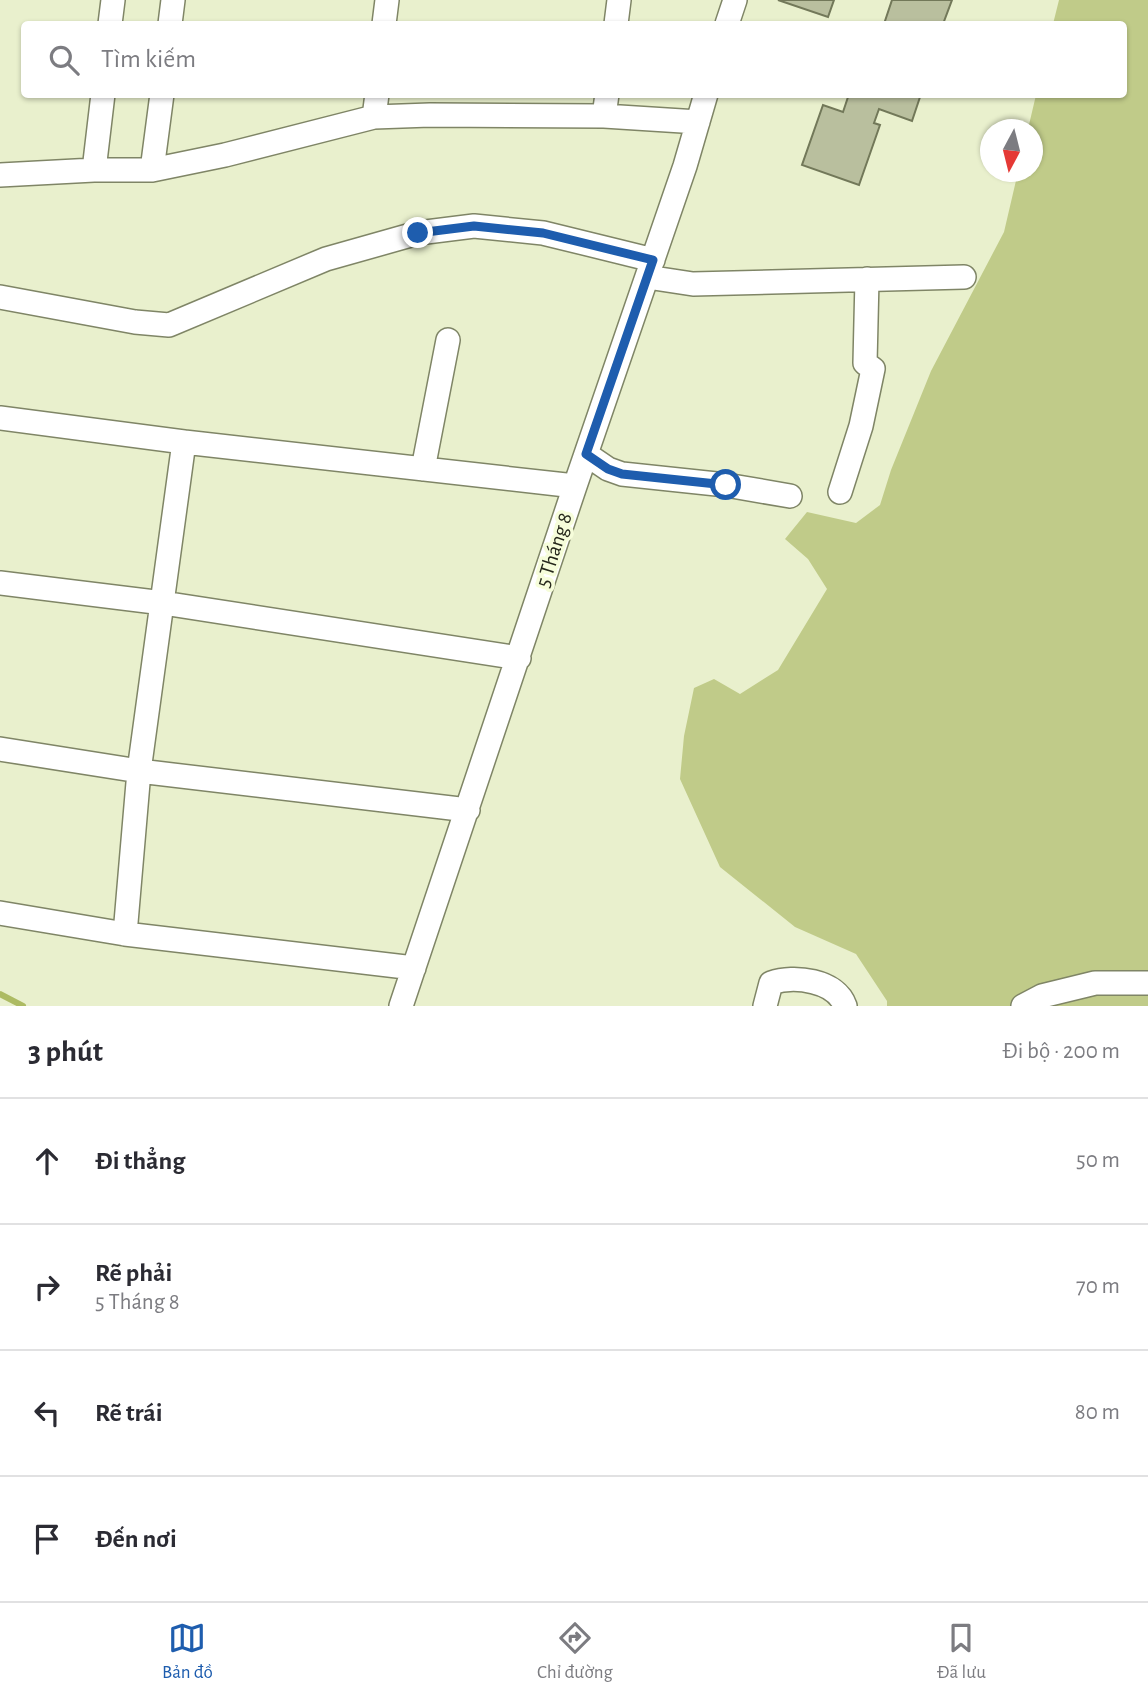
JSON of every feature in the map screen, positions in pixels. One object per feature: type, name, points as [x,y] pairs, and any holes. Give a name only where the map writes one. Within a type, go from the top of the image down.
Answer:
[{"type":"street","points":[[110,21],[113,0]]},
{"type":"street","points":[[170,21],[173,0]]},
{"type":"street","points":[[384,21],[387,0]]},
{"type":"street","points":[[616,21],[619,0]]},
{"type":"street","points":[[728,21],[735,0]]},
{"type":"street","points":[[94,170],[103,98]]},
{"type":"street","points":[[152,170],[161,98]]},
{"type":"street","name":"5 Tháng 8","points":[[401,1006],[650,269],[705,98]]},
{"type":"street","points":[[0,175],[152,170],[225,155],[376,106],[430,115],[605,105],[698,122]]},
{"type":"street","points":[[0,297],[169,325],[326,259],[418,233],[474,226],[543,233],[693,284],[964,277]]},
{"type":"street","points":[[840,492],[861,426],[873,369],[865,363],[867,279]]},
{"type":"street","points":[[423,470],[448,340]]},
{"type":"street","points":[[0,418],[184,442],[575,486]]},
{"type":"street","points":[[125,934],[139,771],[184,442]]},
{"type":"street","points":[[586,454],[608,469],[622,474],[726,485],[790,496]]},
{"type":"street","points":[[0,583],[163,603],[519,658]]},
{"type":"street","points":[[0,749],[139,771],[468,810]]},
{"type":"street","points":[[0,913],[125,934],[414,968]]},
{"type":"street","points":[[765,1006],[771,983],[801,979],[828,987],[843,1000],[845,1006]]},
{"type":"street","points":[[1023,1006],[1042,996],[1095,983],[1148,983]]},
{"type":"green space","points":[[1059,0],[1148,0],[1148,1006],[887,1006],[887,1001],[856,954],[795,927],[720,867],[680,779],[684,736],[694,688],[714,679],[740,694],[778,670],[827,589],[808,559],[785,539],[807,512],[856,523],[880,505],[891,470],[931,371],[1004,232],[1016,182],[1043,182],[1043,119],[1030,119],[1035,98],[1127,98],[1127,21],[1054,21]]},
{"type":"building","points":[[778,0],[834,0],[828,17]]},
{"type":"building","points":[[892,0],[952,0],[944,21],[885,21]]},
{"type":"building","points":[[848,98],[920,98],[912,121],[879,109],[874,123],[880,125],[859,185],[802,165],[823,105],[843,112]]},
{"type":"waterway","points":[[0,994],[23,1006]]},
{"type":"route","points":[[418,233],[474,226],[543,233],[653,260],[586,454],[608,469],[635,477],[726,485]]}]
